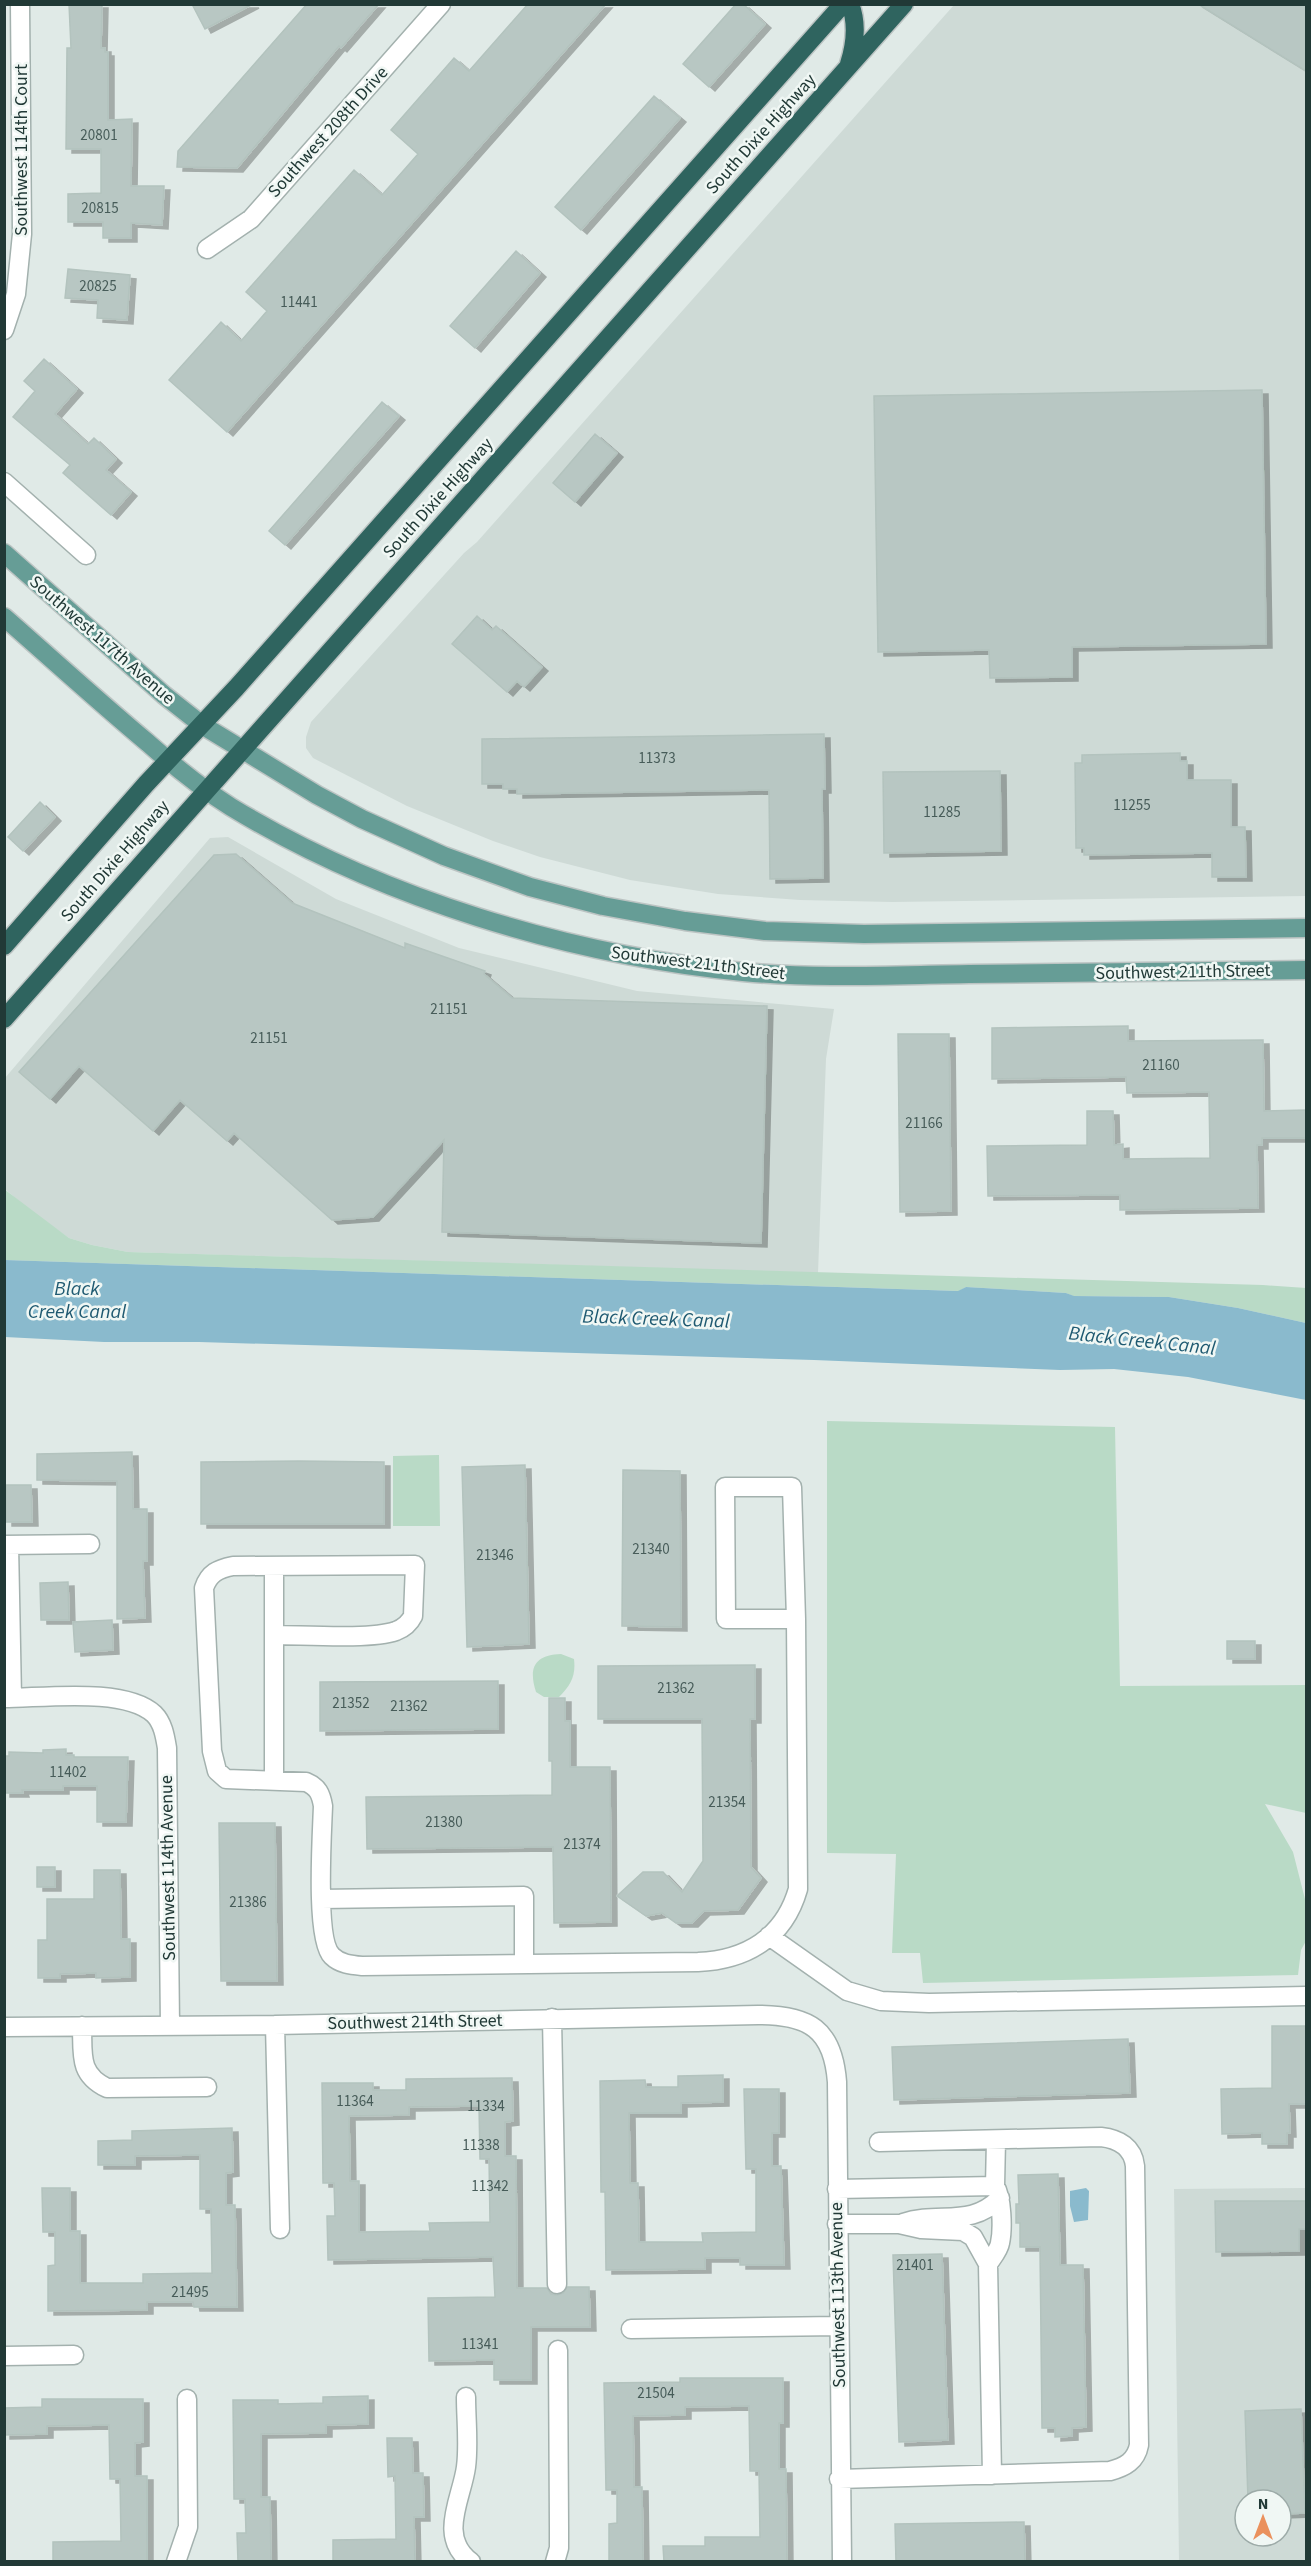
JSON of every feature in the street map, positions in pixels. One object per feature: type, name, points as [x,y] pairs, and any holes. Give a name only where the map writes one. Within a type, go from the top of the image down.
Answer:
[{"type":"highway","name":"South Dixie Highway","points":[[4,946],[843,4]]},
{"type":"highway","points":[[847,69],[855,45],[855,25],[850,4]]},
{"type":"highway","name":"South Dixie Highway","points":[[4,1019],[847,69],[888,12],[904,4]]},
{"type":"main road","name":"Southwest 117th Avenue","points":[[4,553],[164,695],[202,725]]},
{"type":"main road","points":[[4,617],[168,761]]},
{"type":"main road","points":[[202,725],[317,795],[362,819],[473,868],[574,899],[685,921],[765,931],[834,933],[1306,928]]},
{"type":"main road","name":"Southwest 211th Street","points":[[168,761],[206,790],[271,830],[351,869],[428,898],[542,936],[649,959],[740,972],[800,975],[1306,970]]},
{"type":"street","name":"Southwest 114th Court","points":[[4,330],[16,294],[22,234],[20,4]]},
{"type":"street","name":"Southwest 208th Drive","points":[[207,249],[251,219],[441,4]]},
{"type":"street","points":[[4,482],[86,555]]},
{"type":"street","points":[[274,1635],[373,1635],[399,1630],[410,1623],[413,1616],[415,1565],[233,1566],[221,1568],[207,1579],[204,1596],[208,1631],[214,1765],[226,1779],[306,1782],[320,1792],[322,1929],[330,1955],[342,1963],[362,1966],[726,1960],[751,1949],[769,1936],[787,1918],[798,1889],[796,1619],[792,1487],[725,1487],[726,1619],[796,1619]]},
{"type":"street","points":[[8,1698],[7,1545],[90,1544]]},
{"type":"street","points":[[274,1566],[274,1780]]},
{"type":"street","name":"Southwest 114th Avenue","points":[[8,1698],[108,1697],[133,1702],[153,1713],[163,1730],[167,1748],[170,2026]]},
{"type":"street","points":[[321,1899],[524,1896],[524,1964]]},
{"type":"street","points":[[769,1936],[847,1991],[881,2001],[986,2002],[1306,1996]]},
{"type":"street","name":"Southwest 214th Street","points":[[4,2027],[275,2025],[778,2015],[803,2021],[820,2033]]},
{"type":"street","points":[[552,2018],[557,2284]]},
{"type":"street","points":[[275,2025],[280,2229]]},
{"type":"street","points":[[82,2026],[84,2065],[91,2079],[98,2084],[107,2088],[207,2086]]},
{"type":"street","name":"Southwest 113th Avenue","points":[[820,2033],[831,2049],[836,2067],[839,2479],[842,2562]]},
{"type":"street","points":[[839,2479],[1110,2471],[1132,2461],[1139,2445],[1135,2166],[1125,2146],[1108,2138],[879,2142]]},
{"type":"street","points":[[988,2264],[1000,2244],[996,2140]]},
{"type":"street","points":[[837,2189],[997,2192]]},
{"type":"street","points":[[899,2224],[921,2217],[964,2217],[980,2213],[991,2207],[997,2192]]},
{"type":"street","points":[[837,2224],[899,2224],[921,2229],[969,2233],[988,2264],[992,2475]]},
{"type":"street","points":[[631,2329],[839,2326]]},
{"type":"street","points":[[555,2562],[559,2548],[560,2528],[558,2350]]},
{"type":"street","points":[[4,2356],[74,2355]]},
{"type":"street","points":[[466,2397],[466,2467],[453,2516],[453,2528],[461,2551],[471,2562]]},
{"type":"street","points":[[176,2562],[188,2527],[187,2399]]},
{"type":"shaded area","points":[[954,5],[1306,5],[1306,896],[892,902],[800,900],[718,894],[630,880],[540,857],[493,841],[407,806],[313,758],[306,748],[306,737],[311,722],[464,553],[477,542]]},
{"type":"shaded area","points":[[228,837],[336,899],[459,948],[637,991],[834,1009],[826,1059],[818,1273],[128,1252],[69,1238],[28,1209],[5,1189],[5,1078],[210,838]]},
{"type":"shaded area","points":[[1306,2188],[1306,2561],[1179,2561],[1174,2189]]},
{"type":"green space","points":[[4,1189],[69,1238],[128,1252],[1263,1285],[1306,1288],[1306,1323],[1238,1308],[1169,1297],[1073,1296],[1066,1293],[966,1287],[959,1291],[5,1260]]},
{"type":"green space","points":[[827,1421],[1115,1427],[1120,1686],[1306,1685],[1306,1813],[1265,1804],[1293,1852],[1306,1903],[1306,1941],[1301,1950],[1298,1975],[923,1983],[920,1953],[892,1953],[896,1854],[827,1853]]},
{"type":"green space","points":[[439,1455],[440,1526],[393,1526],[393,1456]]},
{"type":"green space","points":[[561,1654],[574,1659],[572,1680],[559,1697],[544,1697],[536,1692],[534,1669],[536,1664],[545,1657]]},
{"type":"water","name":"Black Creek Canal","points":[[5,1260],[958,1291],[966,1287],[1066,1293],[1074,1296],[1169,1297],[1238,1308],[1306,1323],[1306,1400],[1188,1377],[1114,1369],[1060,1370],[814,1360],[199,1342],[104,1342],[5,1337]]},
{"type":"water","points":[[1086,2188],[1089,2191],[1088,2220],[1074,2222],[1070,2206],[1070,2191]]},
{"type":"building","points":[[69,4],[102,4],[101,48],[105,48],[105,52],[108,52],[108,120],[132,119],[131,186],[164,186],[162,225],[131,223],[131,238],[103,238],[103,222],[68,222],[68,194],[101,193],[101,149],[66,149],[67,48],[71,48]]},
{"type":"building","points":[[192,4],[253,4],[205,29]]},
{"type":"building","points":[[307,4],[379,4],[341,48],[339,46],[237,168],[177,167],[178,151]]},
{"type":"building","points":[[528,4],[606,4],[227,432],[169,380],[221,322],[241,341],[267,311],[246,292],[354,170],[382,195],[418,154],[391,130],[454,58],[469,71]]},
{"type":"building","points":[[736,4],[743,4],[765,24],[709,87],[683,64]]},
{"type":"building","points":[[1198,4],[1306,4],[1306,71]]},
{"type":"building","points":[[654,96],[680,118],[581,230],[555,207]]},
{"type":"building","points":[[516,251],[540,273],[475,348],[450,326]]},
{"type":"building","points":[[68,269],[130,275],[127,320],[97,318],[98,300],[65,298]]},
{"type":"building","points":[[44,359],[77,389],[55,414],[88,444],[94,438],[116,459],[106,470],[131,492],[111,515],[63,473],[70,465],[13,417],[35,391],[24,381]]},
{"type":"building","points":[[1262,390],[1266,644],[1072,647],[1072,677],[990,678],[989,650],[878,652],[874,396]]},
{"type":"building","points":[[382,402],[399,416],[285,545],[269,531]]},
{"type":"building","points":[[595,434],[617,453],[575,502],[553,483]]},
{"type":"building","points":[[477,616],[492,630],[496,626],[542,667],[524,687],[517,681],[507,692],[452,644]]},
{"type":"building","points":[[824,734],[823,878],[770,879],[769,790],[517,794],[517,789],[503,789],[503,784],[482,784],[482,739]]},
{"type":"building","points":[[1180,753],[1180,761],[1187,761],[1187,780],[1231,780],[1231,827],[1245,827],[1246,877],[1212,877],[1212,853],[1084,855],[1084,848],[1076,848],[1075,763],[1082,763],[1082,755]]},
{"type":"building","points":[[1000,771],[1001,851],[884,853],[883,772]]},
{"type":"building","points":[[40,802],[55,817],[23,851],[8,837]]},
{"type":"building","points":[[236,854],[292,903],[405,948],[405,943],[485,971],[484,974],[512,998],[767,1006],[761,1243],[442,1232],[444,1140],[373,1217],[332,1220],[234,1133],[227,1141],[180,1100],[153,1131],[79,1066],[50,1099],[19,1072],[214,855]]},
{"type":"building","points":[[1128,1026],[1128,1041],[1263,1040],[1264,1111],[1306,1110],[1306,1138],[1262,1138],[1262,1145],[1257,1145],[1258,1208],[1120,1210],[1120,1195],[988,1196],[987,1146],[1087,1145],[1087,1111],[1113,1111],[1114,1145],[1123,1144],[1123,1159],[1210,1158],[1209,1092],[1127,1093],[1126,1077],[992,1079],[992,1028]]},
{"type":"building","points":[[898,1034],[949,1034],[951,1211],[900,1212]]},
{"type":"building","points":[[132,1452],[133,1509],[147,1509],[147,1561],[143,1561],[145,1618],[117,1619],[117,1481],[37,1480],[37,1454]]},
{"type":"building","points":[[201,1462],[384,1462],[384,1524],[201,1524]]},
{"type":"building","points":[[525,1465],[529,1644],[467,1647],[462,1467]]},
{"type":"building","points":[[623,1470],[680,1471],[681,1627],[622,1626]]},
{"type":"building","points":[[6,1485],[31,1485],[32,1522],[6,1522]]},
{"type":"building","points":[[68,1582],[69,1620],[41,1620],[40,1583]]},
{"type":"building","points":[[112,1620],[113,1650],[75,1652],[73,1622]]},
{"type":"building","points":[[1227,1641],[1255,1641],[1255,1659],[1227,1659]]},
{"type":"building","points":[[755,1665],[755,1719],[750,1719],[751,1867],[761,1878],[738,1910],[704,1911],[692,1923],[676,1923],[662,1913],[646,1916],[617,1896],[643,1872],[663,1872],[682,1892],[703,1861],[702,1719],[598,1719],[598,1666]]},
{"type":"building","points":[[498,1681],[498,1729],[320,1731],[320,1682]]},
{"type":"building","points":[[549,1698],[565,1698],[565,1721],[570,1721],[570,1767],[610,1767],[611,1922],[554,1923],[553,1847],[367,1849],[366,1797],[552,1795],[552,1761],[549,1761]]},
{"type":"building","points":[[66,1749],[66,1755],[74,1755],[74,1757],[128,1757],[126,1822],[97,1822],[97,1786],[63,1786],[63,1790],[22,1790],[23,1793],[4,1793],[4,1756],[9,1756],[9,1752],[43,1753],[43,1750]]},
{"type":"building","points":[[219,1823],[275,1823],[277,1981],[221,1981]]},
{"type":"building","points":[[37,1867],[55,1867],[55,1887],[37,1887]]},
{"type":"building","points":[[94,1870],[120,1870],[121,1939],[130,1939],[130,1977],[96,1978],[96,1973],[60,1974],[60,1978],[38,1978],[38,1940],[47,1940],[47,1899],[94,1899]]},
{"type":"building","points":[[1272,2026],[1306,2026],[1306,2104],[1289,2104],[1290,2133],[1287,2133],[1287,2144],[1262,2144],[1262,2133],[1222,2134],[1221,2089],[1272,2088]]},
{"type":"building","points":[[1128,2039],[1130,2093],[894,2100],[892,2047]]},
{"type":"building","points":[[723,2075],[723,2102],[681,2103],[681,2113],[629,2113],[630,2183],[638,2183],[639,2242],[703,2242],[702,2233],[756,2232],[756,2169],[746,2169],[744,2089],[779,2089],[779,2133],[772,2133],[772,2166],[781,2166],[784,2265],[740,2265],[740,2258],[705,2258],[705,2269],[606,2270],[605,2192],[601,2192],[600,2081],[645,2080],[646,2087],[678,2087],[678,2076]]},
{"type":"building","points":[[512,2078],[513,2121],[505,2122],[505,2156],[516,2156],[517,2288],[547,2288],[551,2294],[557,2295],[563,2293],[567,2287],[589,2287],[590,2327],[531,2327],[531,2380],[494,2380],[494,2360],[429,2361],[428,2298],[495,2297],[493,2257],[328,2260],[327,2216],[335,2216],[334,2183],[323,2183],[322,2083],[373,2083],[373,2090],[406,2090],[406,2079]],"holes":[[[479,2106],[480,2159],[489,2159],[490,2222],[429,2223],[430,2231],[359,2232],[359,2181],[350,2181],[349,2116],[409,2115],[409,2107]]]},
{"type":"building","points":[[232,2128],[233,2172],[226,2173],[226,2205],[235,2205],[237,2307],[194,2307],[193,2302],[147,2302],[147,2310],[48,2311],[48,2266],[55,2265],[55,2232],[43,2232],[42,2188],[70,2188],[70,2231],[80,2231],[80,2283],[143,2283],[143,2274],[212,2273],[211,2209],[200,2209],[200,2155],[135,2156],[135,2165],[98,2165],[98,2141],[132,2140],[132,2131]]},
{"type":"building","points":[[1058,2174],[1060,2265],[1083,2265],[1086,2427],[1072,2428],[1072,2436],[1055,2437],[1055,2428],[1042,2428],[1040,2247],[1020,2247],[1020,2223],[1016,2223],[1016,2204],[1019,2204],[1018,2175]]},
{"type":"building","points":[[1215,2201],[1306,2201],[1306,2229],[1299,2229],[1299,2251],[1216,2252]]},
{"type":"building","points":[[942,2254],[948,2440],[899,2442],[893,2255]]},
{"type":"building","points":[[680,2378],[783,2378],[783,2423],[779,2423],[779,2469],[786,2469],[787,2562],[664,2562],[663,2546],[705,2546],[705,2537],[760,2537],[759,2471],[750,2471],[749,2406],[685,2407],[685,2415],[633,2416],[634,2487],[642,2487],[643,2562],[609,2562],[609,2524],[617,2523],[617,2490],[606,2490],[604,2383],[680,2382]]},
{"type":"building","points":[[368,2396],[368,2424],[326,2425],[326,2433],[261,2434],[261,2497],[270,2497],[271,2562],[238,2562],[237,2533],[246,2533],[245,2499],[234,2499],[233,2400],[278,2400],[278,2404],[323,2403],[323,2397]]},
{"type":"building","points":[[42,2399],[143,2399],[143,2442],[135,2443],[135,2476],[147,2476],[147,2562],[53,2562],[53,2542],[121,2541],[120,2479],[110,2479],[109,2425],[47,2426],[47,2434],[4,2435],[4,2408],[42,2407]]},
{"type":"building","points":[[1301,2409],[1305,2513],[1293,2514],[1293,2488],[1248,2488],[1245,2411]]},
{"type":"building","points":[[387,2438],[412,2438],[413,2473],[423,2473],[424,2517],[414,2517],[415,2562],[333,2562],[333,2540],[396,2539],[395,2476],[388,2477]]},
{"type":"building","points":[[1024,2522],[1025,2562],[896,2562],[895,2524]]}]
